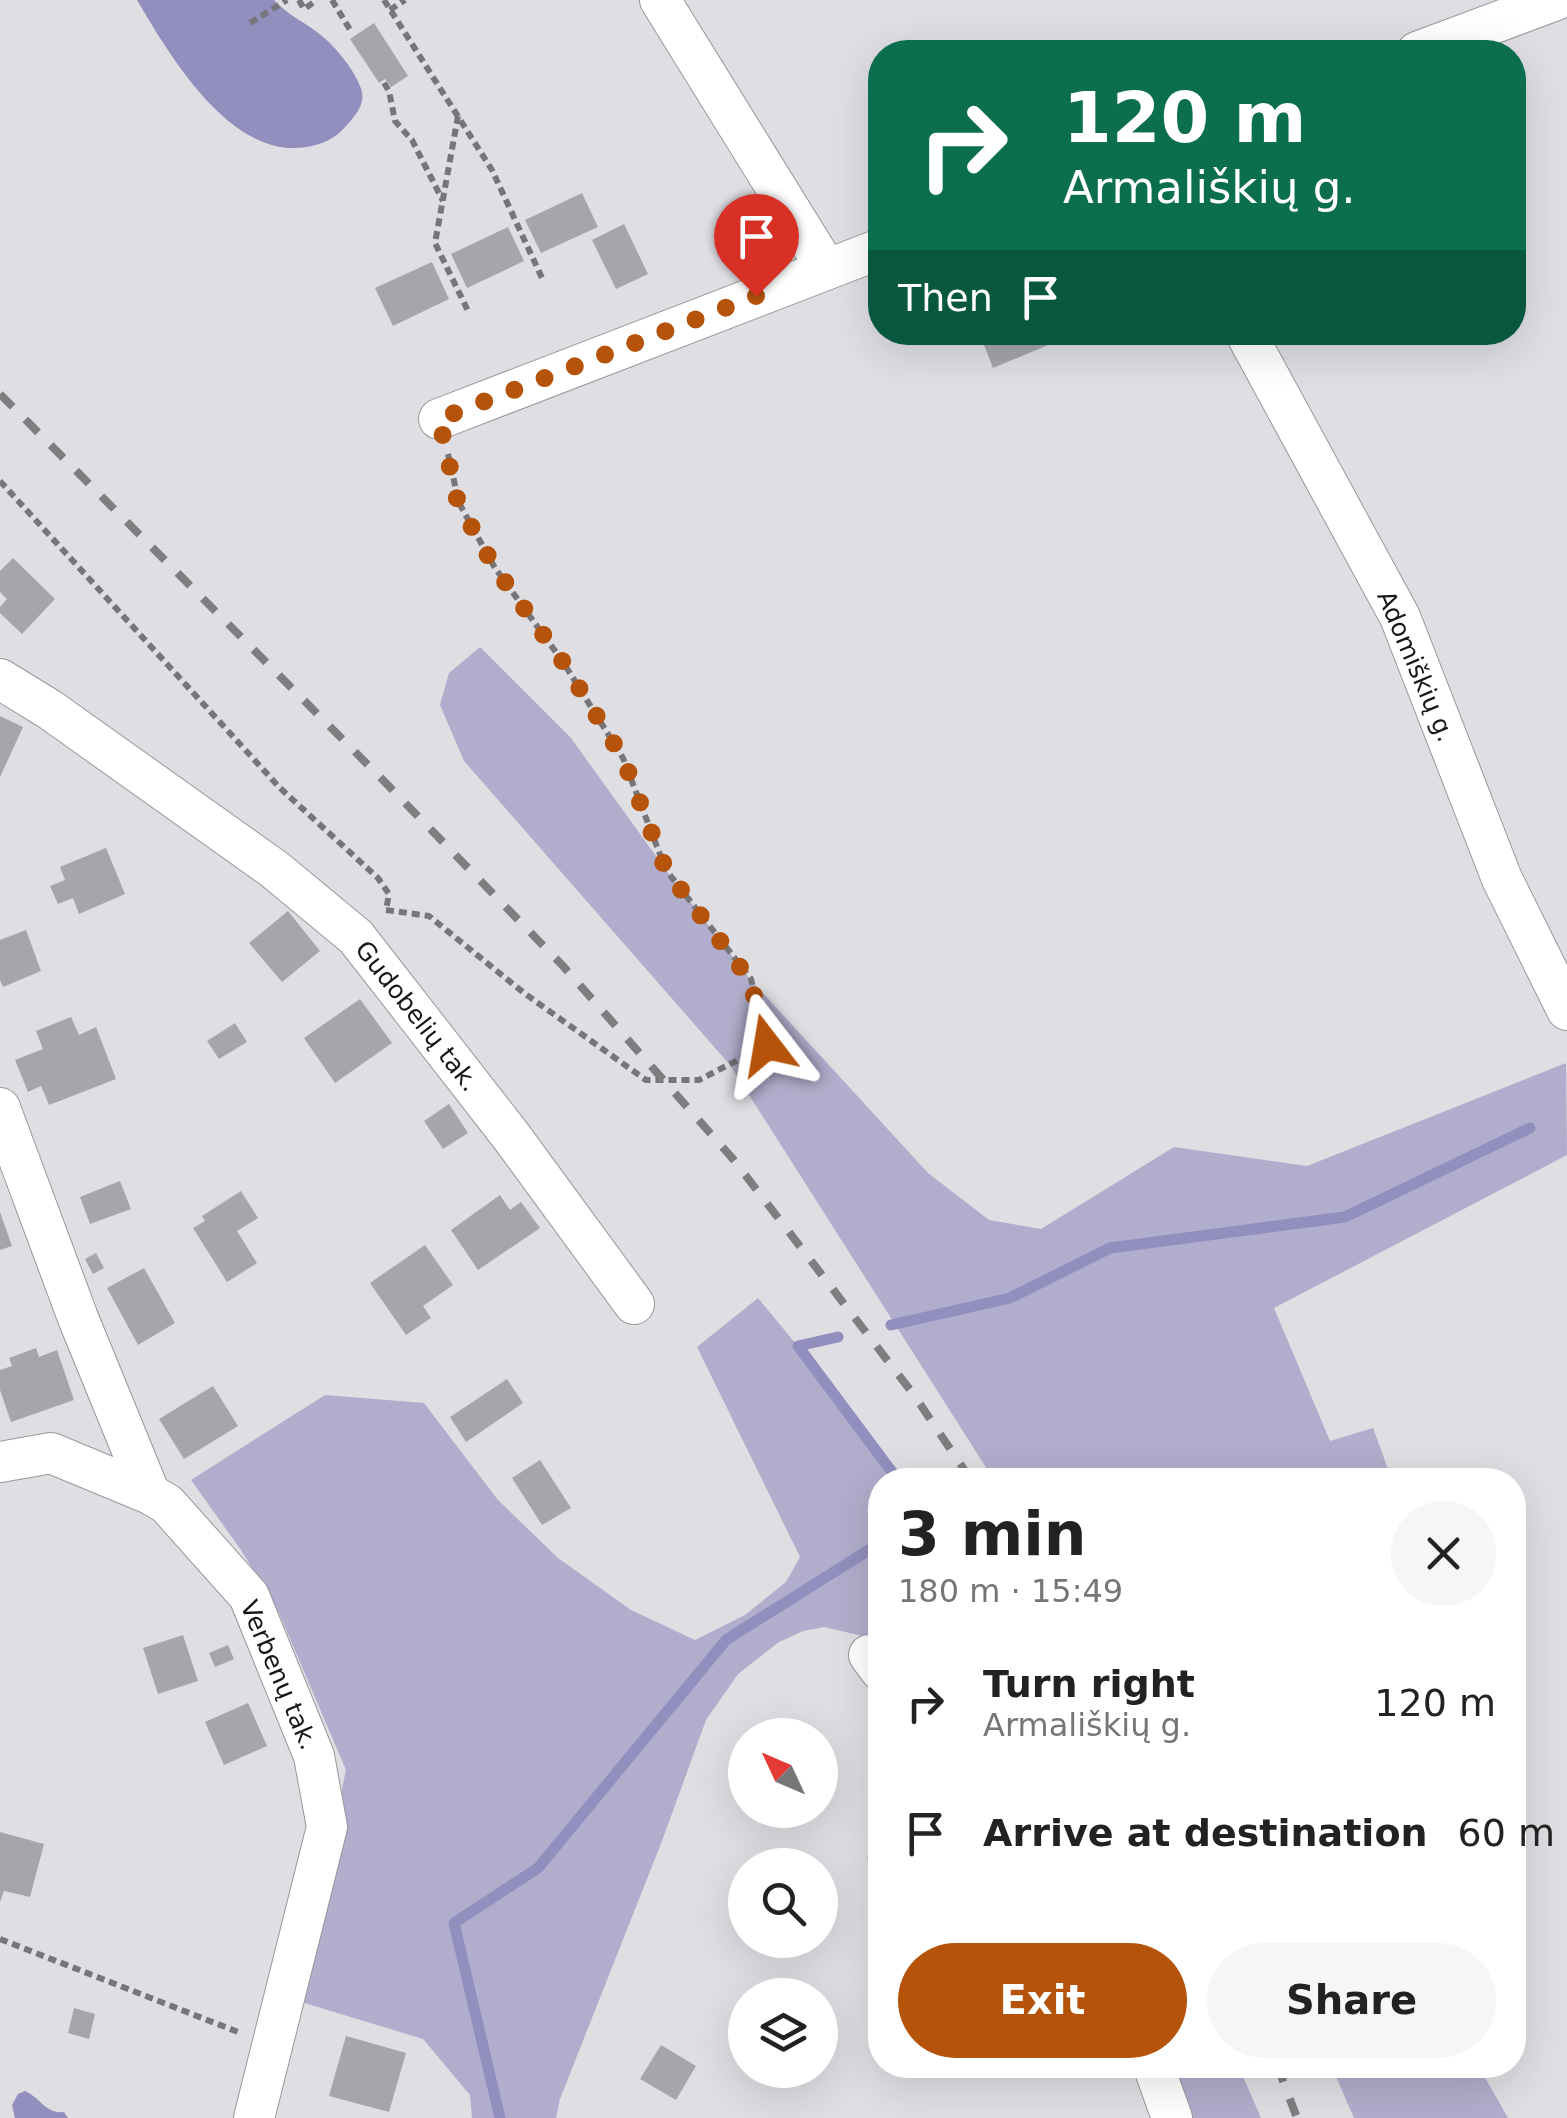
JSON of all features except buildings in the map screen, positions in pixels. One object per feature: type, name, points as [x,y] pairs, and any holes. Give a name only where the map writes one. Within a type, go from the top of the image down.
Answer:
[{"type":"street","points":[[660,0],[826,268]]},
{"type":"street","points":[[1449,40],[1556,0]]},
{"type":"street","points":[[439,419],[868,253]]},
{"type":"street","name":"Adomiškių g.","points":[[1252,345],[1400,616],[1502,879],[1567,1010]]},
{"type":"street","name":"Gudobelių tak.","points":[[0,678],[274,869],[356,937],[511,1136],[634,1304]]},
{"type":"street","name":"Verbenų tak.","points":[[0,1108],[78,1318],[150,1494],[167,1504],[249,1596],[314,1756],[327,1827],[254,2118]]},
{"type":"street","points":[[0,1462],[51,1453],[150,1494]]},
{"type":"street","points":[[1158,2078],[1172,2118]]},
{"type":"path","points":[[250,24],[286,0]]},
{"type":"path","points":[[298,0],[304,8],[317,0]]},
{"type":"path","points":[[332,0],[352,32]]},
{"type":"path","points":[[384,0],[492,170],[542,278]]},
{"type":"path","points":[[390,10],[405,0]]},
{"type":"path","points":[[384,83],[390,92],[395,121],[412,140],[442,201]]},
{"type":"path","points":[[458,116],[435,243],[469,313]]},
{"type":"path","points":[[386,910],[430,916],[524,992],[646,1080],[699,1080],[767,1045],[750,980],[666,870],[623,758],[563,662],[495,568],[458,503],[439,419]]},
{"type":"path","points":[[0,481],[280,788],[378,878],[389,894],[386,910],[356,937]]},
{"type":"path","points":[[0,1939],[272,2046]]},
{"type":"shaded area","points":[[137,0],[274,0],[342,56],[360,86],[360,108],[338,134],[313,146],[279,147],[253,137],[229,121],[185,75]]},
{"type":"shaded area","points":[[480,647],[571,738],[750,979],[928,1173],[989,1220],[1041,1229],[1174,1147],[1307,1166],[1566,1063],[1567,1155],[1274,1308],[1330,1441],[1373,1428],[1388,1468],[986,1468],[730,1065],[464,761],[440,705],[449,673]]},
{"type":"shaded area","points":[[758,1298],[865,1428],[893,1468],[868,1468],[868,1637],[824,1627],[803,1631],[779,1642],[738,1674],[706,1720],[556,2118],[472,2118],[470,2095],[423,2039],[298,2001],[346,1770],[279,1613],[241,1550],[191,1480],[325,1395],[424,1403],[498,1500],[558,1558],[631,1610],[695,1640],[745,1615],[786,1582],[800,1557],[697,1347]]},
{"type":"shaded area","points":[[1170,2078],[1244,2078],[1261,2118],[1185,2118]]},
{"type":"shaded area","points":[[1337,2078],[1485,2078],[1508,2118],[1354,2118]]},
{"type":"shaded area","points":[[25,2091],[68,2118],[15,2118],[12,2105],[18,2094]]},
{"type":"waterway","points":[[891,1325],[1010,1298],[1110,1248],[1345,1217],[1530,1128]]},
{"type":"waterway","points":[[838,1337],[798,1346],[889,1468]]},
{"type":"waterway","points":[[500,2118],[454,1923],[538,1868],[726,1640],[868,1551]]},
{"type":"railway","points":[[0,394],[563,966],[733,1159],[914,1395],[963,1468]]},
{"type":"railway","points":[[1282,2078],[1297,2118]]},
{"type":"route","points":[[756,296],[439,419],[458,503],[495,568],[563,662],[623,758],[666,870],[750,980],[767,1045]]}]
